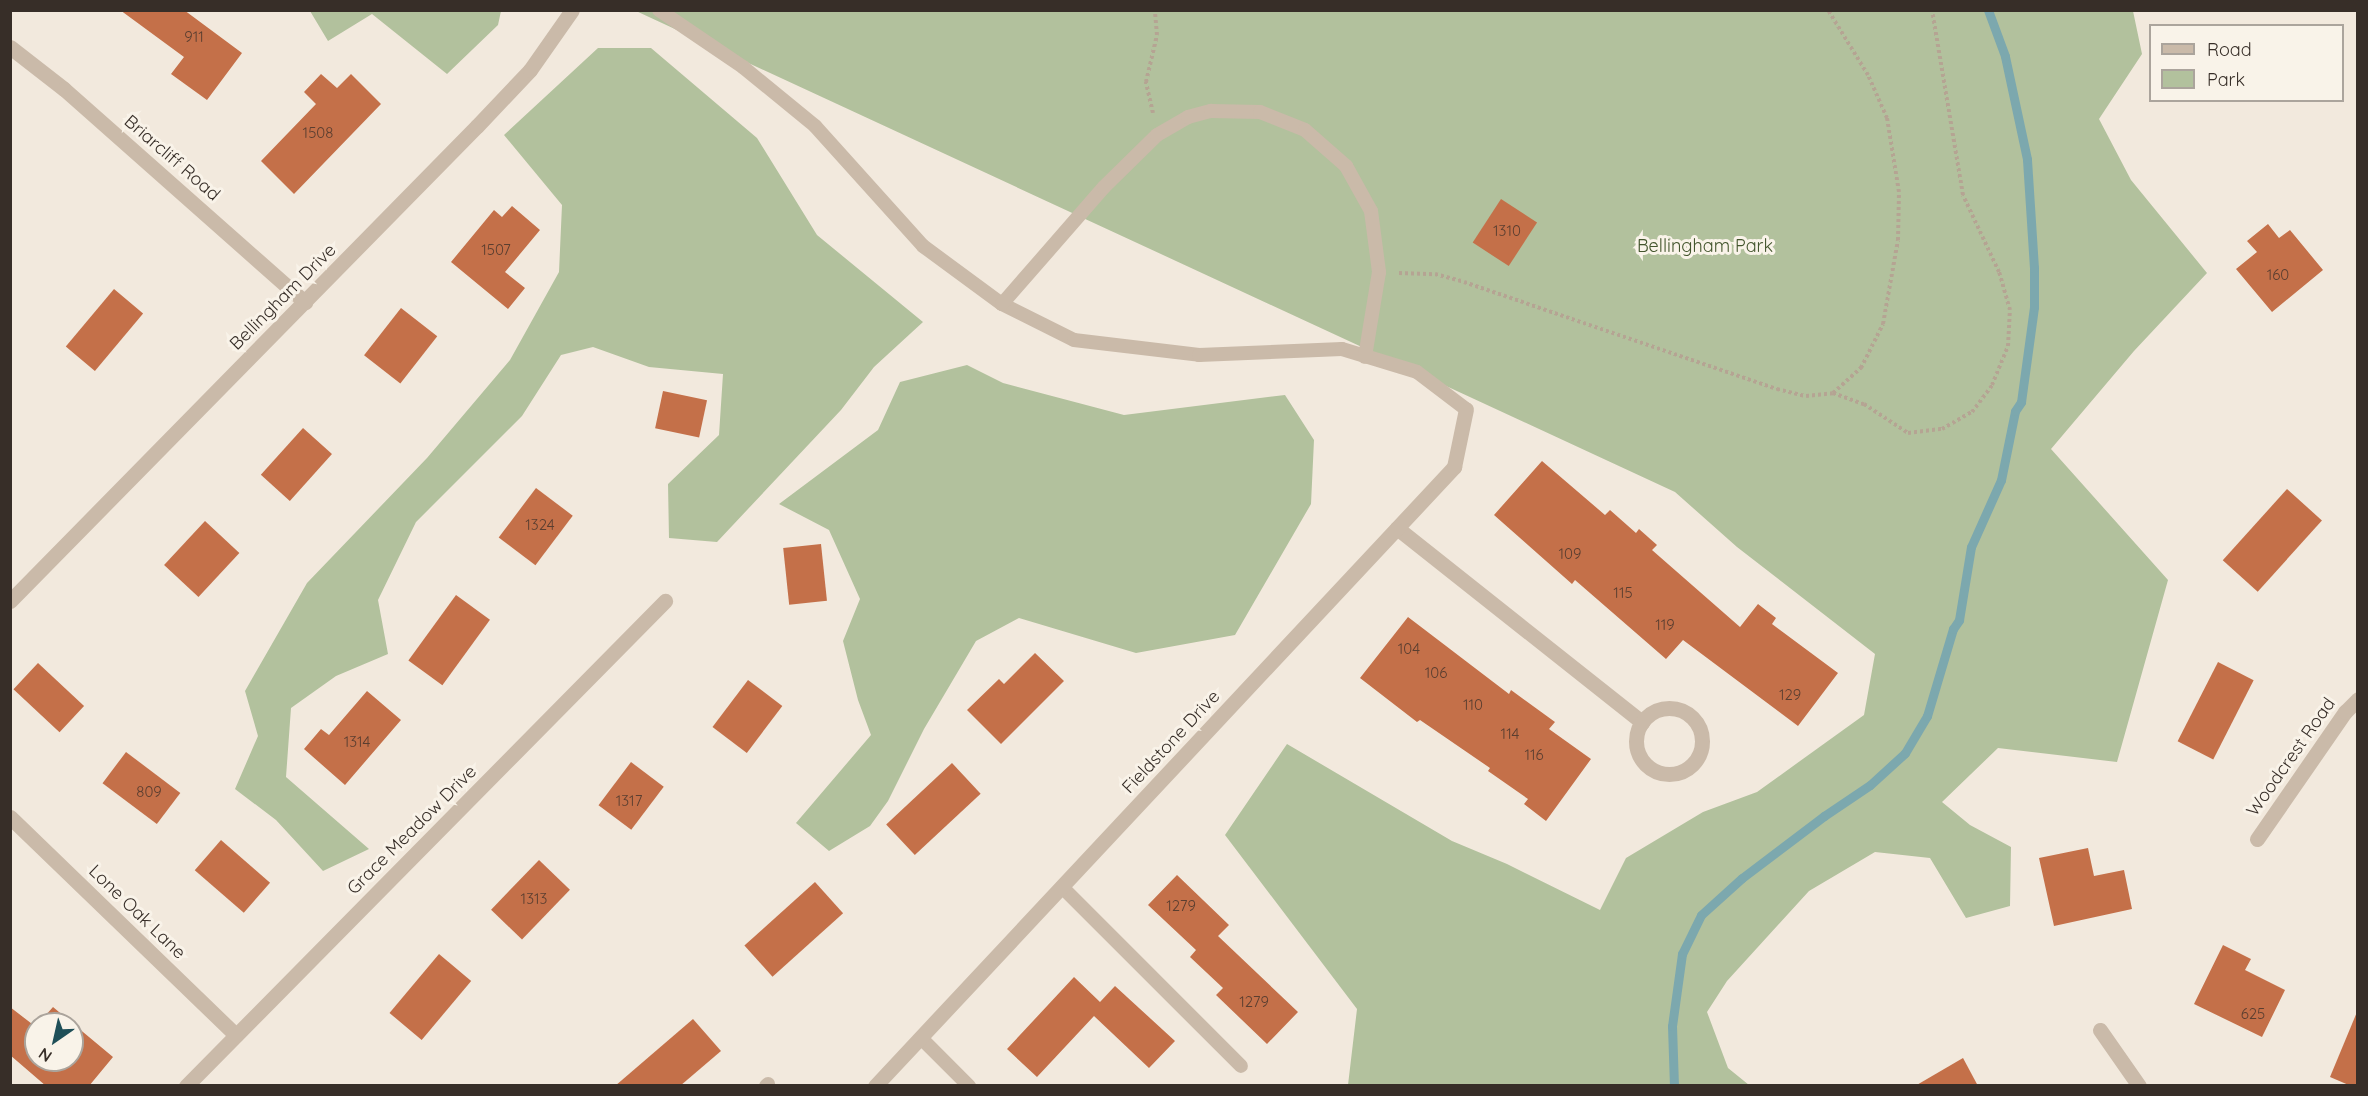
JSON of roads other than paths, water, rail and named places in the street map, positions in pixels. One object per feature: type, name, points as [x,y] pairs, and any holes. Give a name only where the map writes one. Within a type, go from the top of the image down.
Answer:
[{"type":"street","name":"Bellingham Drive","points":[[10,601],[522,78],[572,10]]},
{"type":"street","name":"Briarcliff Road","points":[[10,47],[64,89],[305,302]]},
{"type":"street","name":"Fieldstone Drive","points":[[875,1086],[1454,467],[1466,409]]},
{"type":"street","points":[[1397,528],[1642,722]]},
{"type":"street","name":"Grace Meadow Drive","points":[[186,1086],[665,601]]},
{"type":"street","name":"Woodcrest Road","points":[[2257,839],[2345,712],[2358,699]]},
{"type":"street","points":[[1672,708],[1692,718],[1702,738],[1696,759],[1689,767],[1669,774],[1650,768],[1637,751],[1637,731],[1642,722],[1660,709],[1672,708]]},
{"type":"street","name":"Lone Oak Lane","points":[[10,817],[236,1035]]},
{"type":"street","points":[[2100,1030],[2139,1086]]},
{"type":"lane","points":[[659,10],[743,67],[815,126],[923,246],[1002,304],[1074,340],[1199,355],[1342,349],[1417,372],[1466,409]]},
{"type":"lane","points":[[1002,304],[1104,187],[1157,135],[1188,117],[1211,111],[1260,112],[1305,130],[1346,166],[1371,211],[1379,272],[1365,357]]},
{"type":"lane","points":[[1062,887],[1241,1066]]},
{"type":"lane","points":[[921,1038],[969,1086]]},
{"type":"waterway","points":[[1674,1086],[1672,1026],[1682,954],[1701,915],[1742,878],[1824,816],[1870,785],[1905,753],[1927,716],[1953,629],[1959,620],[1971,547],[2001,480],[2015,411],[2021,402],[2034,307],[2034,268],[2027,159],[2005,56],[1988,10]]},
{"type":"park label","name":"Bellingham Park","points":[[1705,246]]}]
